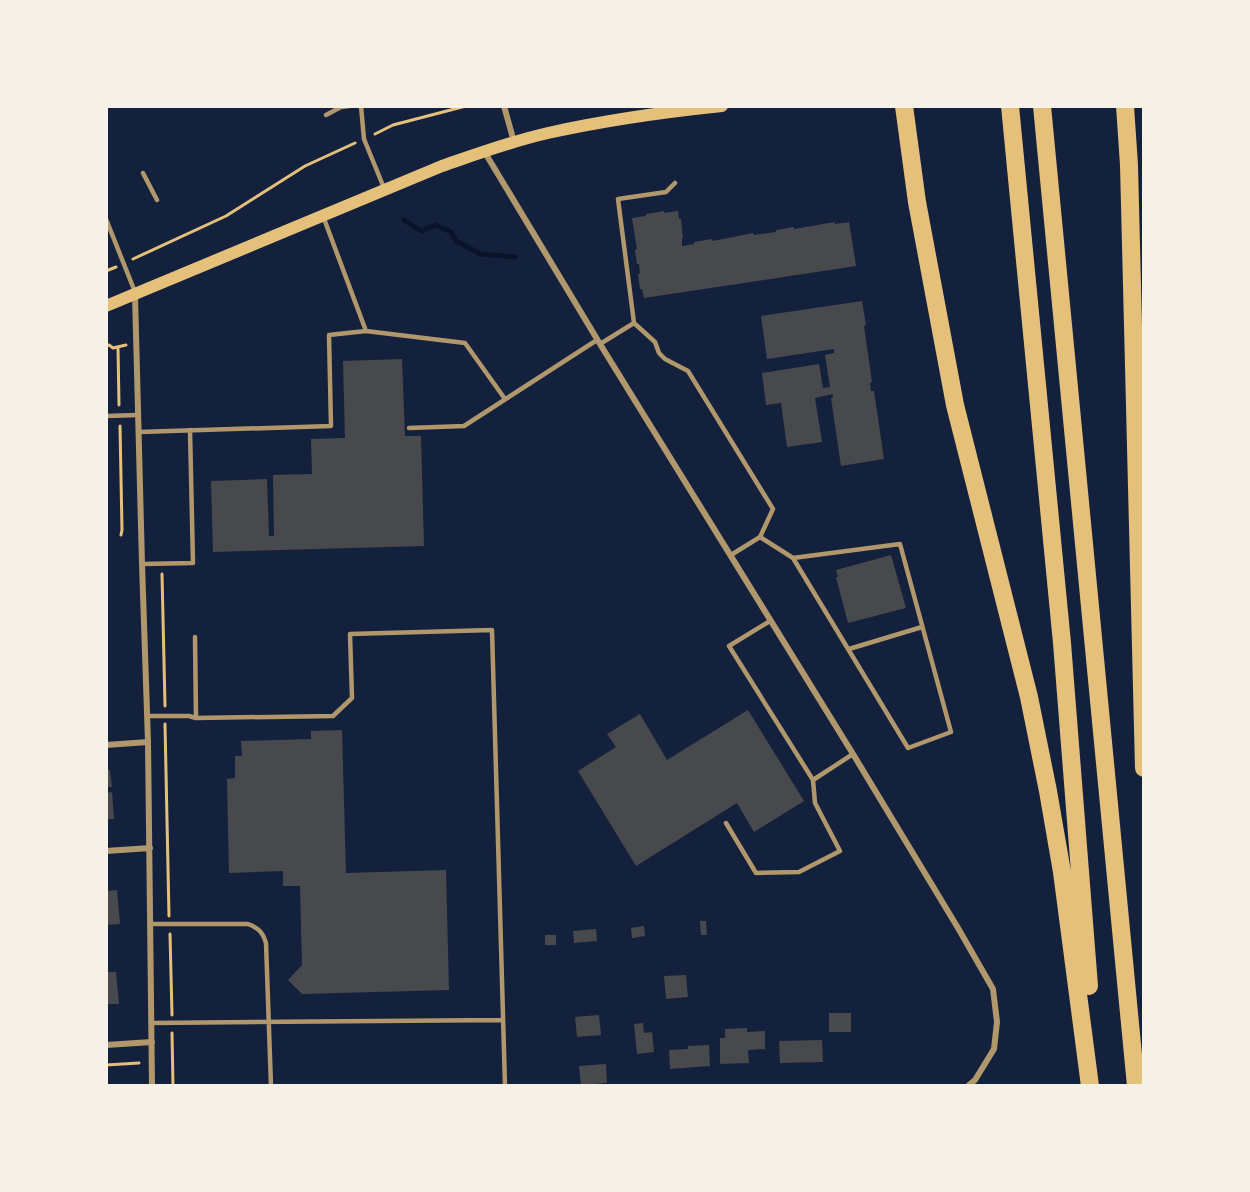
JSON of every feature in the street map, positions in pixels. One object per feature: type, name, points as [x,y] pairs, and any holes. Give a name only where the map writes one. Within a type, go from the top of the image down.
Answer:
[{"type":"highway","points":[[904,106],[917,202],[955,405],[1029,697],[1048,791],[1062,872],[1090,1086]]},
{"type":"highway","points":[[1010,106],[1062,643],[1097,1086]]},
{"type":"highway","points":[[1042,106],[1136,1086]]},
{"type":"highway","points":[[1125,106],[1129,165],[1143,768]]},
{"type":"main road","points":[[106,306],[442,166],[484,151],[547,133],[605,121],[722,106]]},
{"type":"street","points":[[504,106],[514,142]]},
{"type":"street","points":[[484,151],[598,342],[853,754],[993,989],[997,1022],[994,1049],[975,1080],[968,1086]]},
{"type":"street","points":[[135,295],[148,742],[152,1086]]},
{"type":"street","points":[[106,745],[148,742]]},
{"type":"street","points":[[106,851],[150,848]]},
{"type":"street","points":[[106,1045],[152,1042]]},
{"type":"lane","points":[[326,115],[341,107],[349,106]]},
{"type":"lane","points":[[361,106],[364,139],[385,190]]},
{"type":"lane","points":[[143,172],[157,200]]},
{"type":"lane","points":[[675,183],[666,192],[618,200],[634,323],[655,342],[659,353],[665,359],[688,371],[773,509],[760,537],[730,555]]},
{"type":"lane","points":[[323,216],[366,331]]},
{"type":"lane","points":[[106,219],[135,295]]},
{"type":"lane","points":[[409,428],[464,426],[598,342],[634,323]]},
{"type":"lane","points":[[139,432],[331,426],[329,335],[366,331],[465,343],[505,399]]},
{"type":"lane","points":[[106,416],[138,415]]},
{"type":"lane","points":[[142,564],[193,563],[190,430]]},
{"type":"lane","points":[[760,537],[793,558],[908,748],[951,732],[900,544],[793,558]]},
{"type":"lane","points":[[726,823],[756,873],[799,872],[840,851],[815,803],[813,780],[729,646],[770,621]]},
{"type":"lane","points":[[849,649],[922,627]]},
{"type":"lane","points":[[147,716],[196,718],[333,716],[352,698],[350,634],[492,630],[504,1086]]},
{"type":"lane","points":[[195,637],[196,718]]},
{"type":"lane","points":[[813,780],[853,754]]},
{"type":"lane","points":[[150,924],[248,924],[264,934],[271,1086]]},
{"type":"lane","points":[[152,1023],[503,1020]]},
{"type":"path","points":[[133,259],[226,216],[305,166],[393,125],[466,106]]},
{"type":"path","points":[[106,271],[113,268]]},
{"type":"path","points":[[106,346],[109,345],[112,348],[119,346],[121,535]]},
{"type":"path","points":[[162,574],[173,1086]]},
{"type":"path","points":[[106,1065],[139,1063]]},
{"type":"building","points":[[664,211],[664,213],[678,211],[679,219],[681,219],[682,246],[694,244],[694,242],[776,232],[776,230],[794,227],[794,229],[849,222],[856,266],[644,298],[642,289],[640,289],[639,264],[637,264],[632,218]]},
{"type":"building","points":[[862,301],[872,382],[870,383],[871,391],[874,391],[884,459],[841,466],[831,398],[833,394],[815,398],[822,442],[787,447],[781,403],[766,405],[762,373],[819,364],[823,388],[830,387],[825,355],[834,353],[834,349],[767,359],[761,316]]},
{"type":"building","points":[[402,359],[405,436],[421,436],[424,546],[213,552],[211,481],[267,479],[269,536],[274,536],[273,475],[312,474],[311,439],[345,438],[343,361]]},
{"type":"building","points":[[891,555],[906,608],[848,623],[836,570]]},
{"type":"building","points":[[748,710],[804,801],[754,832],[737,803],[636,866],[578,771],[616,747],[607,734],[640,714],[667,760]]},
{"type":"building","points":[[342,730],[346,873],[446,870],[449,990],[302,994],[288,980],[302,965],[300,886],[283,886],[283,871],[229,873],[227,779],[235,778],[235,756],[242,756],[241,741],[311,739],[311,731]]},
{"type":"building","points":[[106,770],[110,770],[112,787],[106,787]]},
{"type":"building","points":[[112,792],[114,819],[106,819],[106,793]]},
{"type":"building","points":[[117,890],[120,924],[106,925],[106,891]]},
{"type":"building","points":[[700,921],[706,921],[707,935],[701,935]]},
{"type":"building","points":[[644,926],[645,936],[632,938],[631,928]]},
{"type":"building","points":[[596,929],[597,941],[574,943],[573,931]]},
{"type":"building","points":[[545,935],[556,935],[556,945],[545,945]]},
{"type":"building","points":[[106,972],[116,972],[119,1004],[106,1004]]},
{"type":"building","points":[[686,975],[688,997],[666,999],[664,976]]},
{"type":"building","points":[[829,1013],[851,1013],[851,1032],[829,1032]]},
{"type":"building","points":[[599,1015],[601,1035],[577,1037],[575,1017]]},
{"type":"building","points":[[643,1023],[644,1033],[652,1032],[654,1052],[637,1054],[634,1024]]},
{"type":"building","points":[[747,1028],[747,1032],[765,1031],[765,1049],[748,1050],[749,1063],[720,1064],[720,1038],[725,1038],[725,1029]]},
{"type":"building","points":[[822,1040],[823,1062],[780,1063],[779,1041]]},
{"type":"building","points":[[709,1045],[710,1066],[670,1069],[669,1050]]},
{"type":"building","points":[[606,1064],[607,1083],[581,1085],[579,1066]]},
{"type":"waterway","points":[[404,220],[421,231],[436,225],[451,232],[456,241],[481,254],[515,257]]}]
